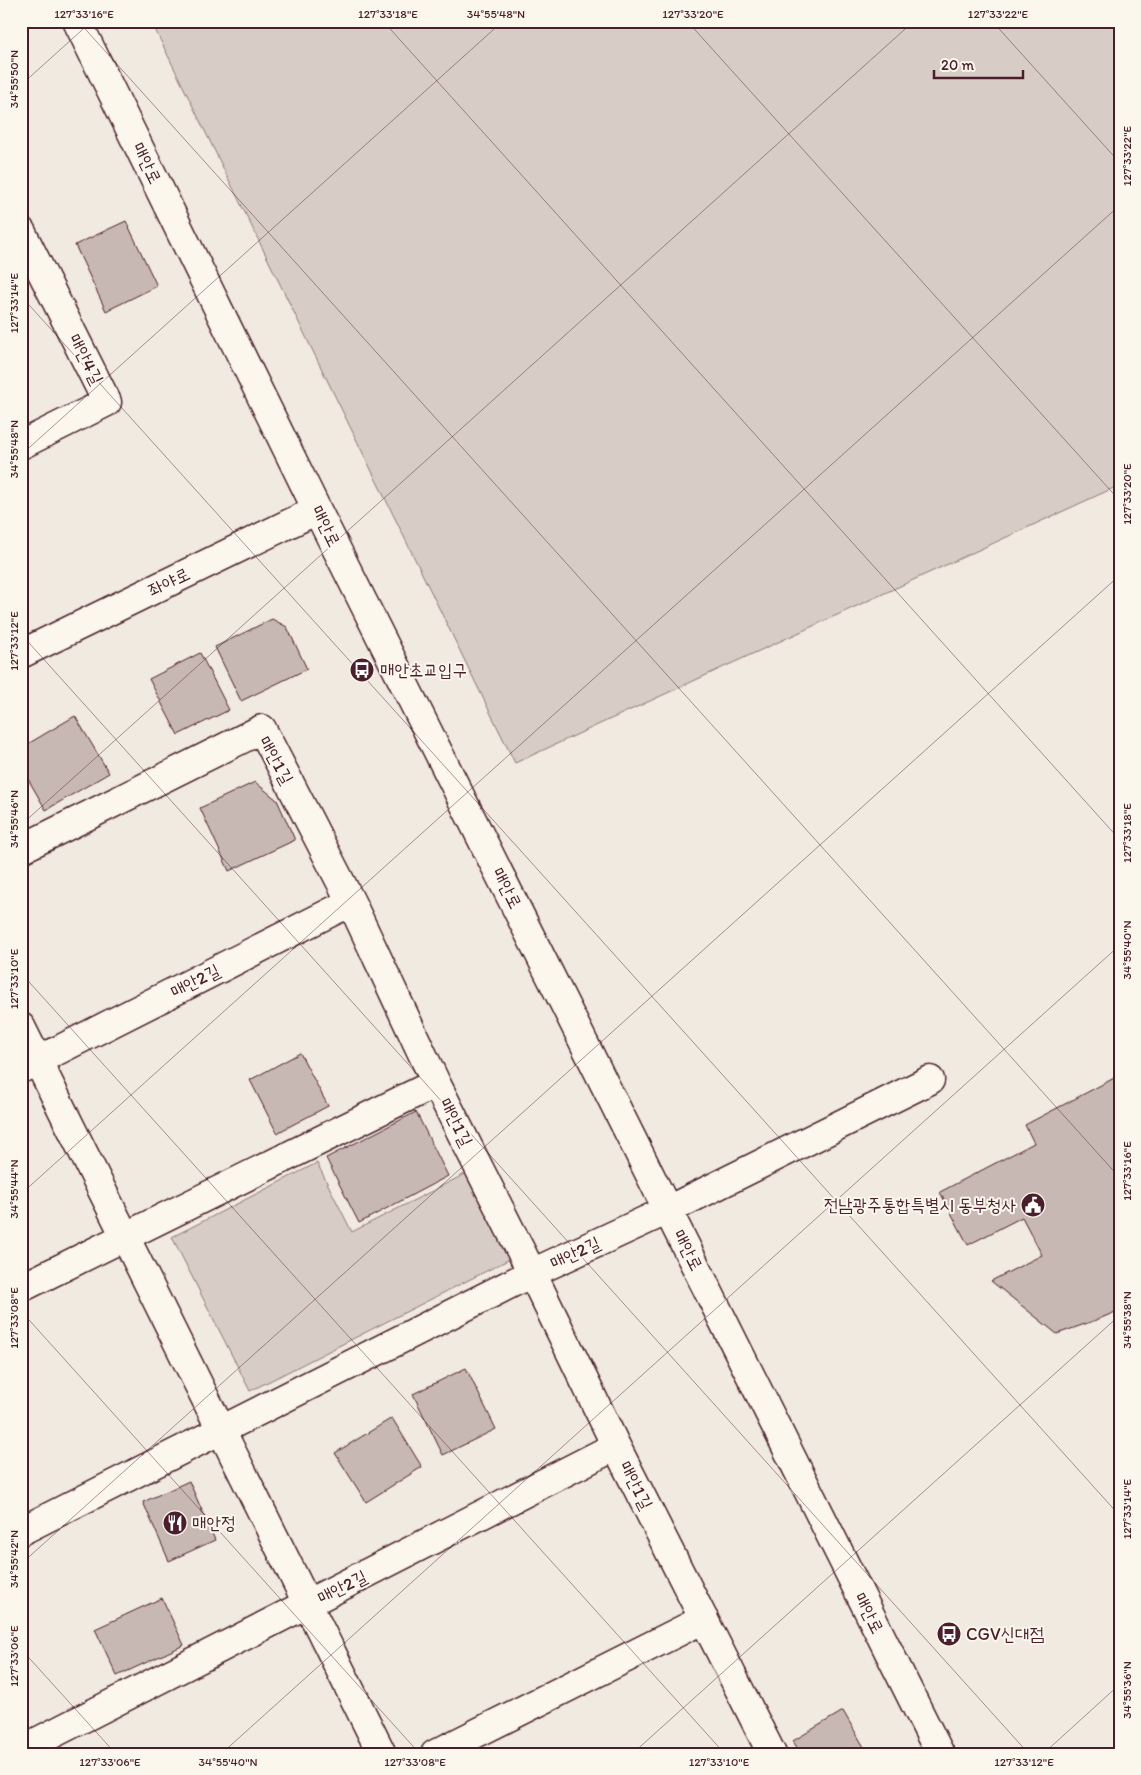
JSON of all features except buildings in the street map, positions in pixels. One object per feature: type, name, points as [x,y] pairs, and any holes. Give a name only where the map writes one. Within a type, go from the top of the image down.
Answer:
[{"type":"street","name":"매안로","points":[[78,21],[317,510],[940,1754]]},
{"type":"street","name":"매안4길","points":[[21,231],[107,402],[21,444]]},
{"type":"street","name":"좌야로","points":[[21,654],[317,510]]},
{"type":"street","name":"매안1길","points":[[21,849],[262,729],[351,902],[436,1083],[532,1273],[616,1446],[772,1754]]},
{"type":"street","name":"매안2길","points":[[30,1064],[351,902]]},
{"type":"street","name":"매안2길","points":[[21,1027],[30,1064],[126,1237],[382,1754]]},
{"type":"street","name":"매안2길","points":[[21,1531],[532,1273],[668,1210],[930,1080]]},
{"type":"street","points":[[21,1288],[436,1083]]},
{"type":"street","name":"매안2길","points":[[21,1750],[616,1446]]},
{"type":"street","points":[[435,1754],[704,1619]]},
{"type":"shaded area","points":[[151,21],[1120,21],[1120,485],[515,763]]},
{"type":"shaded area","points":[[317,1163],[352,1232],[467,1173],[510,1259],[250,1391],[172,1237]]},
{"type":"place","name":"매안초교입구","points":[[362,670]]},
{"type":"place","name":"전남광주통합특별시 동부청사","points":[[1033,1205]]},
{"type":"place","name":"매안정","points":[[175,1523]]},
{"type":"place","name":"CGV신대점","points":[[949,1634]]}]
